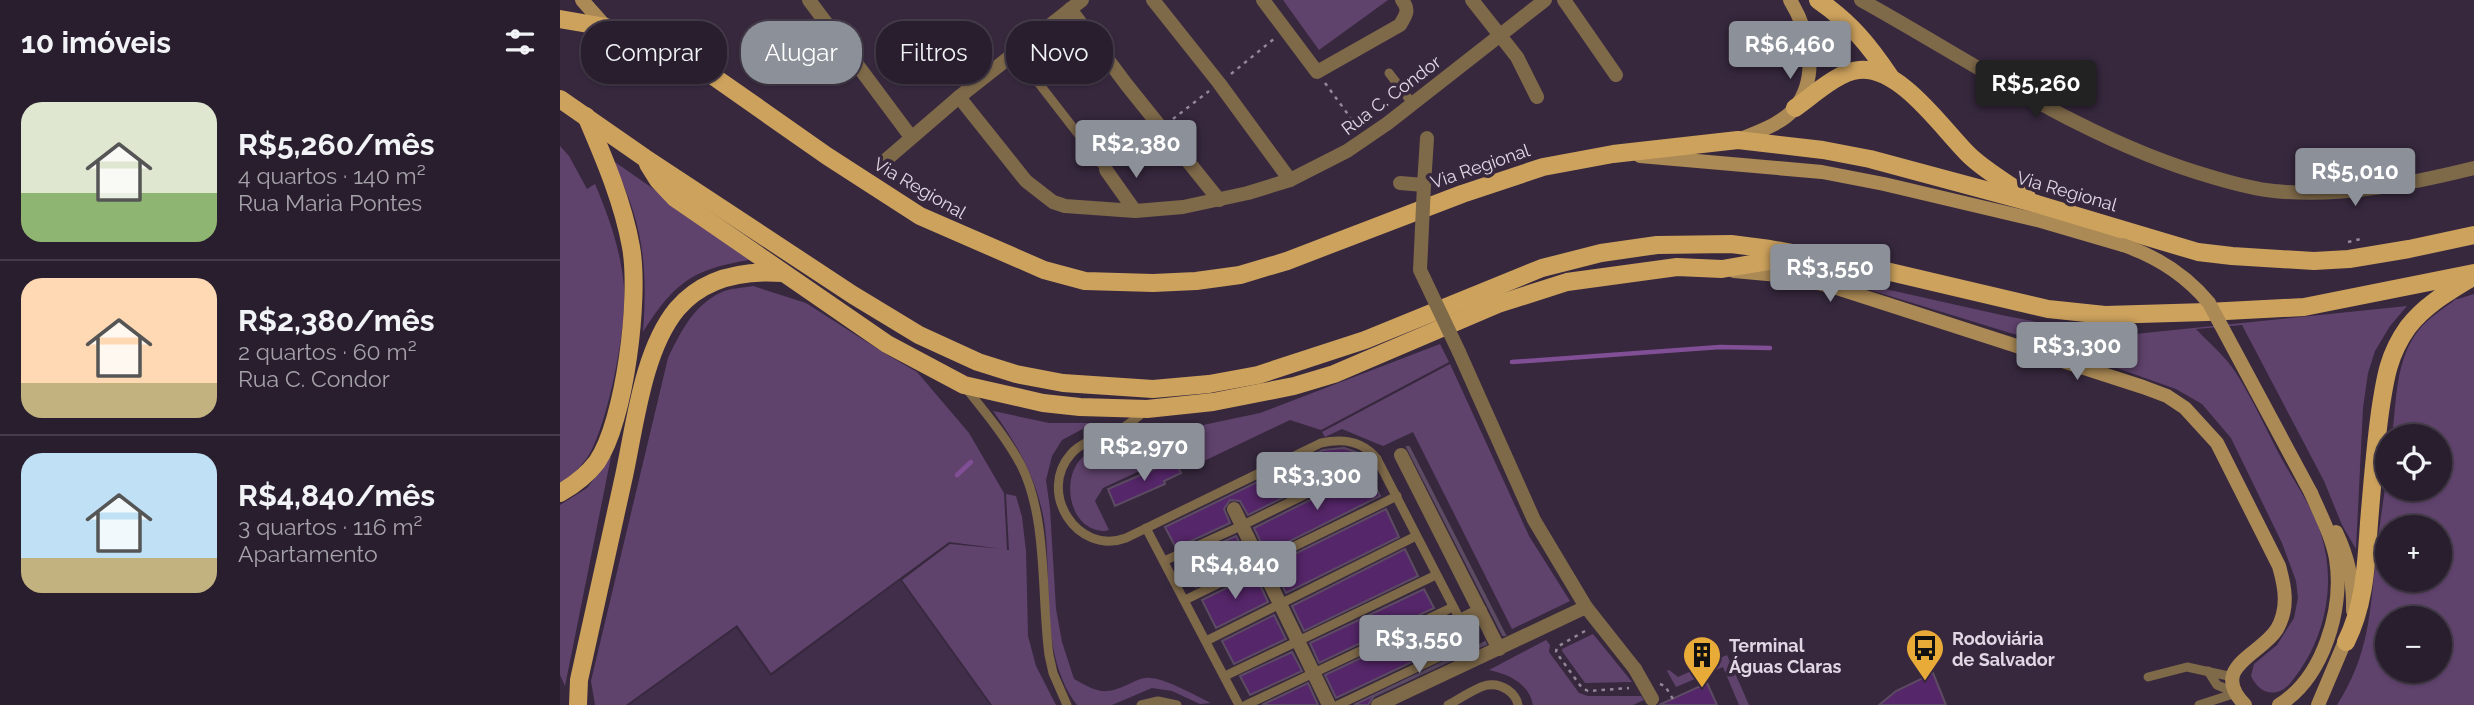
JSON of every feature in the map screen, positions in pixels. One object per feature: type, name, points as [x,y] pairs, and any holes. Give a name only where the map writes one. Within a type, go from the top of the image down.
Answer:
[{"type":"main road","points":[[582,0],[601,21]]},
{"type":"main road","points":[[1790,0],[1801,17],[1810,63],[1807,86],[1795,108]]},
{"type":"main road","points":[[1818,0],[1844,18],[1869,45],[1891,78]]},
{"type":"main road","name":"Via Regional","points":[[560,19],[581,23]]},
{"type":"main road","points":[[1738,140],[1765,129],[1844,74],[1858,70],[1874,71],[1891,78],[1912,94],[1972,158],[2037,204]]},
{"type":"main road","name":"Via Regional","points":[[723,84],[837,163],[920,216],[965,238],[1044,270],[1085,281],[1164,283],[1240,275],[1287,261],[1506,177],[1542,167],[1613,154],[1738,140],[1823,150],[1870,159],[2037,204],[2198,252],[2326,261],[2474,236]]},
{"type":"main road","points":[[560,99],[853,295],[919,335],[978,362],[1016,374],[1063,383],[1153,389],[1209,384],[1258,375],[1365,340],[1542,268],[1601,253],[1657,245],[1731,244],[1804,255],[1869,267],[2048,309],[2105,315],[2304,307],[2474,275]]},
{"type":"main road","points":[[560,493],[582,478],[597,461],[607,441],[622,391],[633,314],[632,248],[617,191],[586,116]]},
{"type":"main road","points":[[1613,154],[1822,172],[1884,184],[2041,221],[2123,245],[2143,252],[2170,267],[2195,286],[2210,303],[2311,493],[2332,542],[2336,559],[2336,607],[2325,642],[2296,693],[2279,705]]},
{"type":"main road","points":[[645,158],[658,180],[675,198],[887,344],[964,386],[1044,403],[1147,409],[1213,402],[1294,386],[1334,374],[1498,304],[1567,282],[1676,267],[1788,276],[1835,287],[2143,387],[2167,396],[2185,408],[2217,443],[2279,566],[2286,600],[2276,630],[2242,659],[2233,677],[2240,699],[2254,705]]},
{"type":"main road","points":[[1722,269],[1804,255]]},
{"type":"main road","points":[[578,705],[579,680],[641,395],[664,328],[676,310],[692,294],[712,281],[752,272],[783,272]]},
{"type":"main road","points":[[2318,705],[2354,626],[2364,589],[2378,430],[2387,366],[2396,345],[2421,314],[2437,299],[2474,275]]},
{"type":"main road","points":[[2311,493],[2333,526],[2350,572],[2353,601],[2346,642]]},
{"type":"main road","points":[[2305,705],[2328,685]]},
{"type":"street","points":[[809,0],[911,138]]},
{"type":"street","points":[[1153,0],[1219,83],[1290,180]]},
{"type":"street","points":[[1263,0],[1317,72],[1400,25],[1407,14],[1407,6],[1402,0]]},
{"type":"street","points":[[1472,0],[1502,35],[1528,75],[1537,97]]},
{"type":"street","name":"Rua C. Condor","points":[[959,97],[1026,181],[1053,202],[1077,207],[1135,211],[1183,207],[1290,180],[1366,139],[1545,0]]},
{"type":"street","points":[[1564,0],[1616,75]]},
{"type":"street","points":[[1861,0],[2001,81],[2138,152],[2183,169],[2271,191],[2337,192],[2400,184],[2474,168]]},
{"type":"street","points":[[1056,21],[1076,5],[1162,128],[1219,200]]},
{"type":"street","points":[[887,159],[959,97],[1006,62]]},
{"type":"street","points":[[1427,138],[1420,270],[1534,520],[1581,609],[1635,669],[1650,692]]},
{"type":"street","points":[[1107,170],[1135,211]]},
{"type":"street","points":[[1400,183],[1424,185]]},
{"type":"street","points":[[1402,455],[1499,649]]},
{"type":"street","points":[[1234,509],[1329,705]]},
{"type":"street","points":[[1378,705],[1581,609]]},
{"type":"street","points":[[1434,634],[1480,611]]},
{"type":"lane","points":[[1389,73],[1412,103]]},
{"type":"lane","points":[[1040,84],[1107,170]]},
{"type":"lane","points":[[964,386],[1009,445],[1022,467],[1031,491],[1039,531],[1049,655],[1053,673],[1067,705]]},
{"type":"lane","points":[[1147,409],[1123,428],[1082,445],[1071,454],[1063,466],[1058,494],[1061,507],[1068,519],[1087,536],[1115,542],[1321,443],[1336,439],[1352,441],[1371,451],[1377,459],[1468,635],[1462,646],[1338,705]]},
{"type":"lane","points":[[1164,561],[1377,459]]},
{"type":"lane","points":[[1185,600],[1397,496]]},
{"type":"lane","points":[[1146,527],[1239,705]]},
{"type":"lane","points":[[1206,640],[1416,536]]},
{"type":"lane","points":[[1225,677],[1436,575]]},
{"type":"lane","points":[[1247,705],[1453,607]]},
{"type":"lane","points":[[2148,677],[2187,667],[2233,677]]},
{"type":"lane","points":[[2208,671],[2217,685],[2240,699]]},
{"type":"lane","points":[[1448,705],[1488,685],[1511,692],[1518,705]]},
{"type":"lane","points":[[2199,705],[2240,699]]},
{"type":"lane","points":[[1141,705],[1158,701],[1177,705]]},
{"type":"path","points":[[1317,72],[1366,139]]},
{"type":"path","points":[[1107,170],[1162,128]]},
{"type":"path","points":[[1581,609],[1587,628],[1557,647],[1556,652],[1582,688],[1588,691],[1635,688]]},
{"type":"path","points":[[1650,692],[1662,684],[1673,699]]},
{"type":"shaded area","points":[[1283,0],[1388,0],[1319,50]]},
{"type":"shaded area","points":[[560,146],[569,156],[587,189],[595,184],[600,196],[620,260],[624,304],[620,347],[604,418],[584,462],[560,483]]},
{"type":"shaded area","points":[[612,160],[754,259],[716,267],[688,280],[666,300],[643,332],[645,285],[641,244],[631,203]]},
{"type":"shaded area","points":[[1818,274],[2006,316],[2075,329],[2135,334],[2407,306],[2390,326],[2375,351],[2368,373],[2363,408],[2356,549],[2342,525],[2324,481],[2242,325],[2196,329],[2227,361],[2242,383],[2313,513],[2326,553],[2328,592],[2320,630],[2313,648],[2287,687],[2275,692],[2264,691],[2251,676],[2254,664],[2277,645],[2294,618],[2298,598],[2296,581],[2282,543],[2231,438],[2202,404],[2176,389],[2072,352]]},
{"type":"shaded area","points":[[753,286],[806,303],[917,372],[969,433],[1004,493],[1007,550],[1006,494],[1016,496],[1022,517],[1026,551],[1028,636],[1036,666],[1056,705],[992,705],[902,580],[950,544],[1003,549],[949,542],[771,673],[737,625],[626,705],[595,705],[591,681],[668,358],[683,330],[702,305],[724,291]]},
{"type":"shaded area","points":[[2474,294],[2474,705],[2337,705],[2348,687],[2362,651],[2375,562],[2375,592],[2452,592],[2452,515],[2381,515],[2383,501],[2452,501],[2452,424],[2393,424],[2398,381],[2405,355],[2418,331],[2455,300],[2407,306],[2458,299]]},
{"type":"shaded area","points":[[1440,344],[1449,362],[1321,430],[1290,420],[1204,461],[1195,452],[1182,451],[1103,488],[1095,501],[1109,530],[1093,529],[1084,523],[1072,505],[1070,493],[1074,471],[1079,461],[1092,451],[1108,445],[1260,413]]},
{"type":"shaded area","points":[[1450,364],[1529,536],[1570,601],[1512,629],[1413,432],[1383,446],[1342,429],[1325,437],[1322,432]]},
{"type":"shaded area","points":[[993,411],[1049,423],[1094,423],[1062,440],[1052,456],[1046,480],[1056,609],[1062,642],[1074,679],[1095,689],[1107,691],[1142,679],[1156,679],[1211,703],[1200,704],[1172,691],[1152,688],[1112,705],[1077,705],[1065,686],[1052,642],[1045,527],[1038,495],[1019,452]]},
{"type":"shaded area","points":[[611,457],[565,686],[560,675],[560,505],[587,488]]},
{"type":"shaded area","points":[[900,580],[990,705],[629,705],[736,628],[771,676]]},
{"type":"shaded area","points":[[1593,634],[1632,682],[1585,683],[1562,649]]},
{"type":"shaded area","points":[[1546,640],[1550,645],[1549,652],[1579,693],[1588,696],[1641,696],[1644,700],[1633,705],[1533,705],[1527,691],[1517,681],[1489,670]]},
{"type":"shaded area","points":[[1727,655],[1749,705],[1739,705],[1723,667],[1676,687],[1667,671],[1678,677]]},
{"type":"building","points":[[1409,447],[1505,635],[1503,635]]},
{"type":"building","points":[[1344,448],[1359,453],[1362,459],[1248,515],[1240,501],[1230,500],[1224,509],[1230,523],[1176,548],[1165,527],[1323,450]]},
{"type":"building","points":[[1175,460],[1181,473],[1164,481],[1165,484],[1115,506],[1108,489]]},
{"type":"building","points":[[1368,471],[1380,496],[1266,553],[1254,528]]},
{"type":"building","points":[[1386,509],[1399,537],[1286,593],[1272,565]]},
{"type":"building","points":[[1236,536],[1249,561],[1196,587],[1182,560]]},
{"type":"building","points":[[1405,549],[1418,576],[1304,631],[1292,606]]},
{"type":"building","points":[[1255,574],[1268,602],[1216,628],[1202,600]]},
{"type":"building","points":[[1424,589],[1434,608],[1319,663],[1310,643]]},
{"type":"building","points":[[1274,615],[1286,639],[1234,664],[1222,641]]},
{"type":"building","points":[[1428,626],[1424,634],[1428,642],[1434,644],[1448,638],[1450,644],[1336,698],[1325,675]]},
{"type":"building","points":[[1485,642],[1486,644],[1374,696],[1368,705],[1354,705]]},
{"type":"building","points":[[1292,652],[1302,671],[1250,695],[1240,676]]},
{"type":"building","name":"Rodoviária de Salvador","points":[[1933,673],[1946,705],[1879,705],[1896,691]]},
{"type":"building","points":[[1308,683],[1318,705],[1262,705]]},
{"type":"building","name":"Terminal Águas Claras","points":[[1707,683],[1717,705],[1659,705]]},
{"type":"waterway","points":[[1512,362],[1720,347],[1770,348]]},
{"type":"waterway","points":[[957,475],[971,462]]},
{"type":"place","name":"Rodoviária de Salvador","points":[[1925,682]]},
{"type":"place","name":"Terminal Águas Claras","points":[[1702,689]]}]
